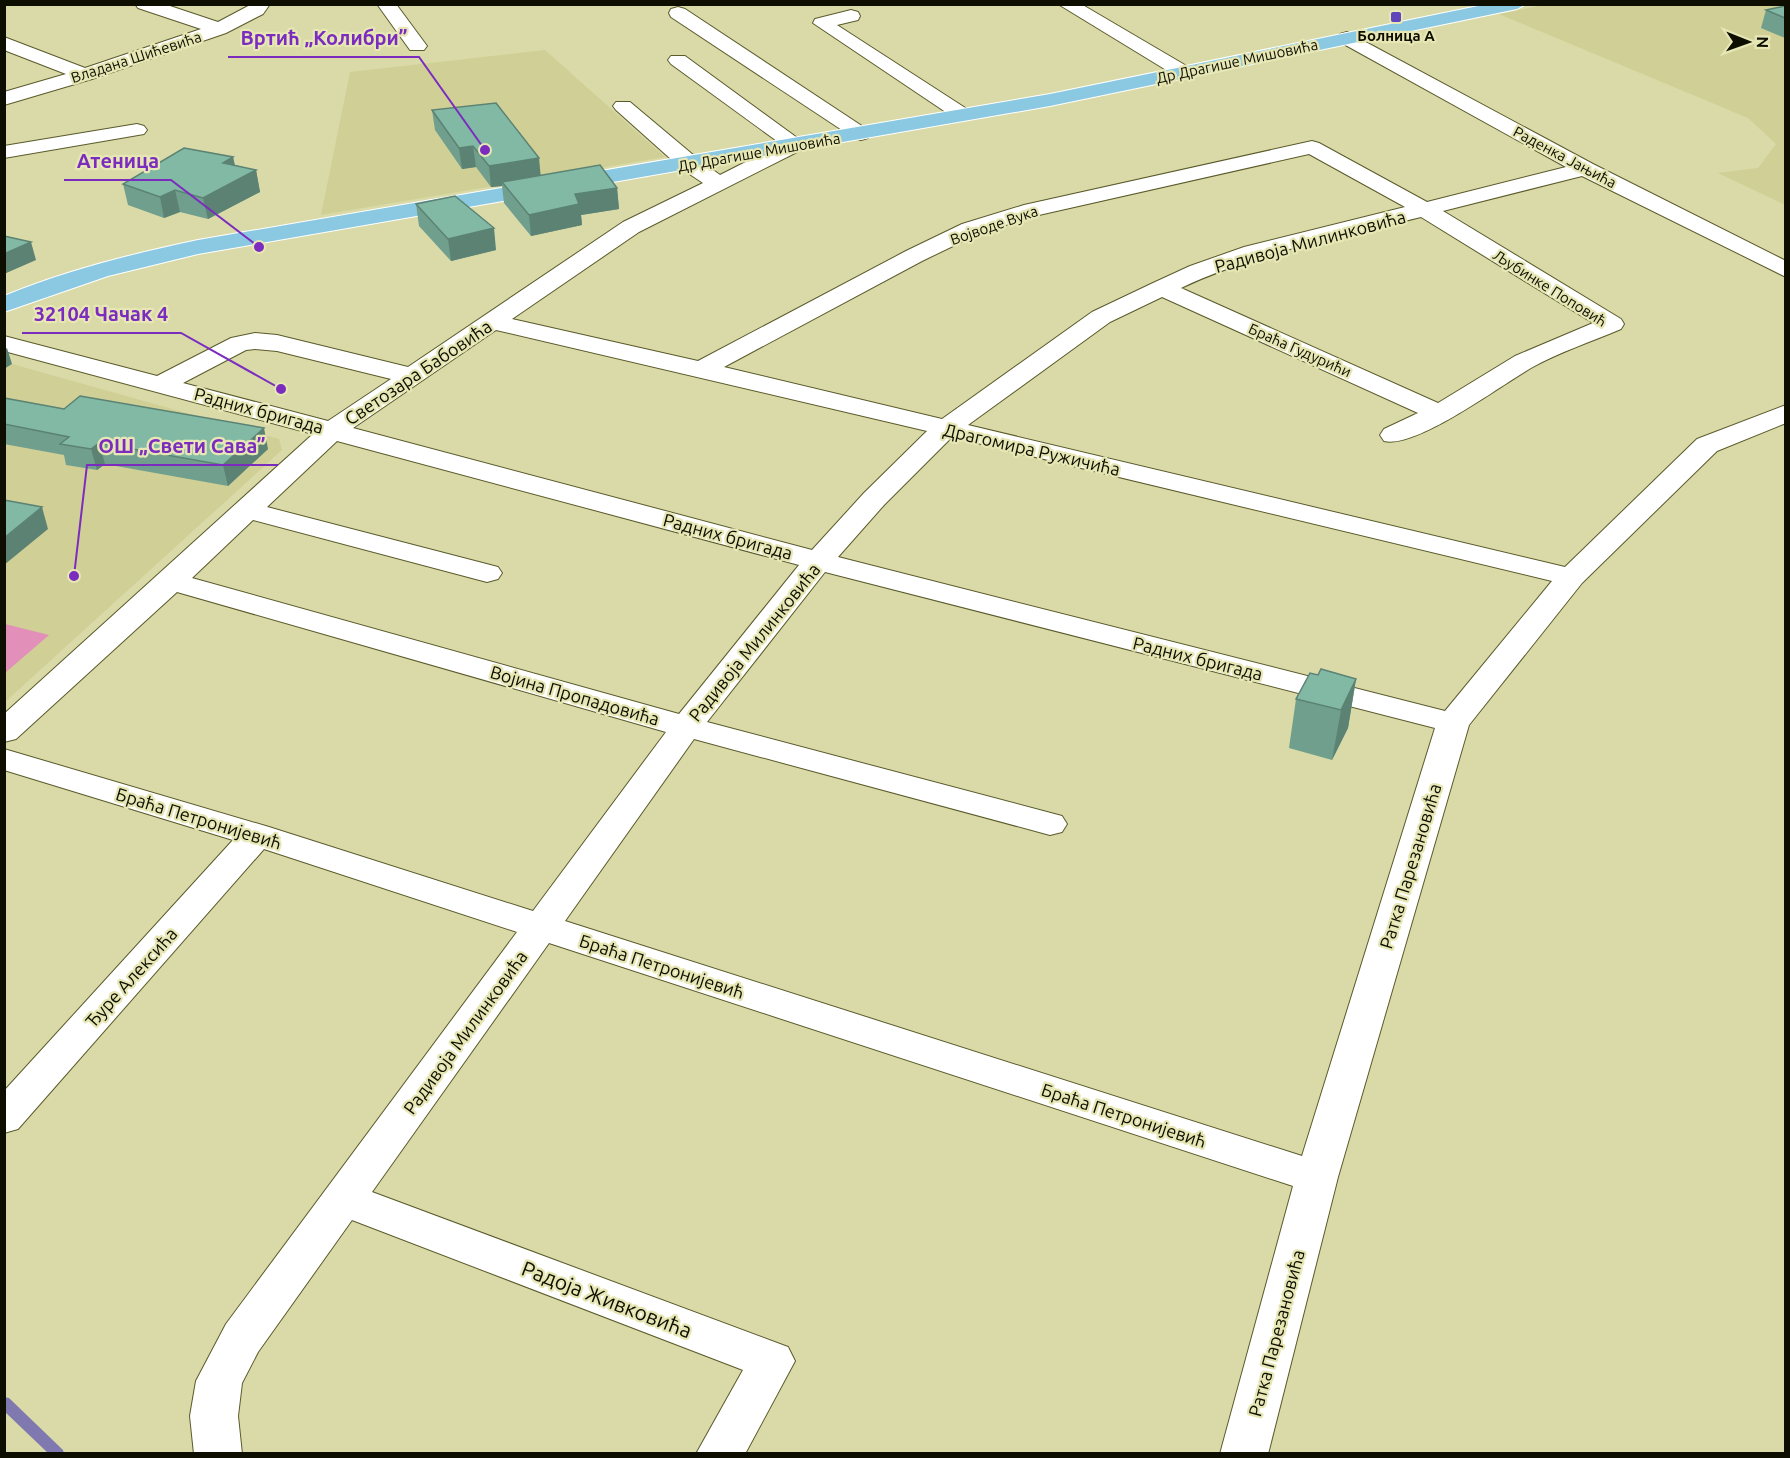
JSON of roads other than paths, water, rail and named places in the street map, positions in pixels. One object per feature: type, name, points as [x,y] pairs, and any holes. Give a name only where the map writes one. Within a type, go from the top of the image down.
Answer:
[{"type":"main road","name":"Др Драгише Мишовића","points":[[4,306],[83,276],[164,254],[861,134],[1514,5]]},
{"type":"street","points":[[144,4],[219,29]]},
{"type":"street","name":"Владана Шићевића","points":[[4,99],[84,75],[219,29],[257,10],[261,4]]},
{"type":"street","points":[[386,4],[417,46]]},
{"type":"street","points":[[1067,4],[1183,72]]},
{"type":"street","points":[[678,13],[861,134]]},
{"type":"street","points":[[851,16],[822,23],[963,115]]},
{"type":"street","name":"Раденка Јањића","points":[[1347,38],[1585,169],[1785,270]]},
{"type":"street","points":[[4,44],[84,75]]},
{"type":"street","points":[[678,60],[796,145]]},
{"type":"street","points":[[623,106],[690,164],[719,184]]},
{"type":"street","points":[[4,152],[137,130]]},
{"type":"street","name":"Светозара Бабовића","points":[[4,732],[333,430],[631,227],[796,145]]},
{"type":"street","name":"Љубинке Поповић","points":[[1312,147],[1426,210],[1612,324],[1524,361],[1439,413],[1394,435]]},
{"type":"street","name":"Војводе Вука","points":[[701,369],[914,256],[970,230],[1024,212],[1312,147]]},
{"type":"street","name":"Радивоја Милинковића","points":[[218,1454],[214,1416],[219,1381],[242,1338],[686,727],[818,561],[874,499],[946,428],[1101,316],[1198,271],[1252,252],[1585,169]]},
{"type":"street","name":"Браћа Гудурићи","points":[[1161,288],[1439,413]]},
{"type":"street","name":"Драгомира Ружичића","points":[[492,322],[701,369],[1571,577]]},
{"type":"street","points":[[162,384],[240,343],[255,341],[277,343],[411,376]]},
{"type":"street","name":"Радних бригада","points":[[4,342],[818,561],[1453,723]]},
{"type":"street","name":"Ратка Парезановића","points":[[1244,1454],[1317,1177],[1453,723],[1571,577],[1707,445],[1785,413]]},
{"type":"street","points":[[246,510],[487,573]]},
{"type":"street","name":"Војина Пропадовића","points":[[171,581],[686,727],[1050,824]]},
{"type":"street","name":"Браћа Петронијевић","points":[[4,759],[257,835],[1317,1177]]},
{"type":"street","name":"Ђуре Алексића","points":[[4,1118],[257,835]]},
{"type":"street","name":"Радоја Живковића","points":[[343,1199],[772,1361],[720,1454]]},
{"type":"waterway","points":[[4,1402],[58,1454]]},
{"type":"place","name":"Болница А","points":[[1396,17]]},
{"type":"place","name":"Вртић „Колибри”","points":[[485,150]]},
{"type":"place","name":"Атеница","points":[[259,247]]},
{"type":"place","name":"32104 Чачак 4","points":[[281,389]]},
{"type":"place","name":"ОШ „Свети Сава”","points":[[74,576]]}]
